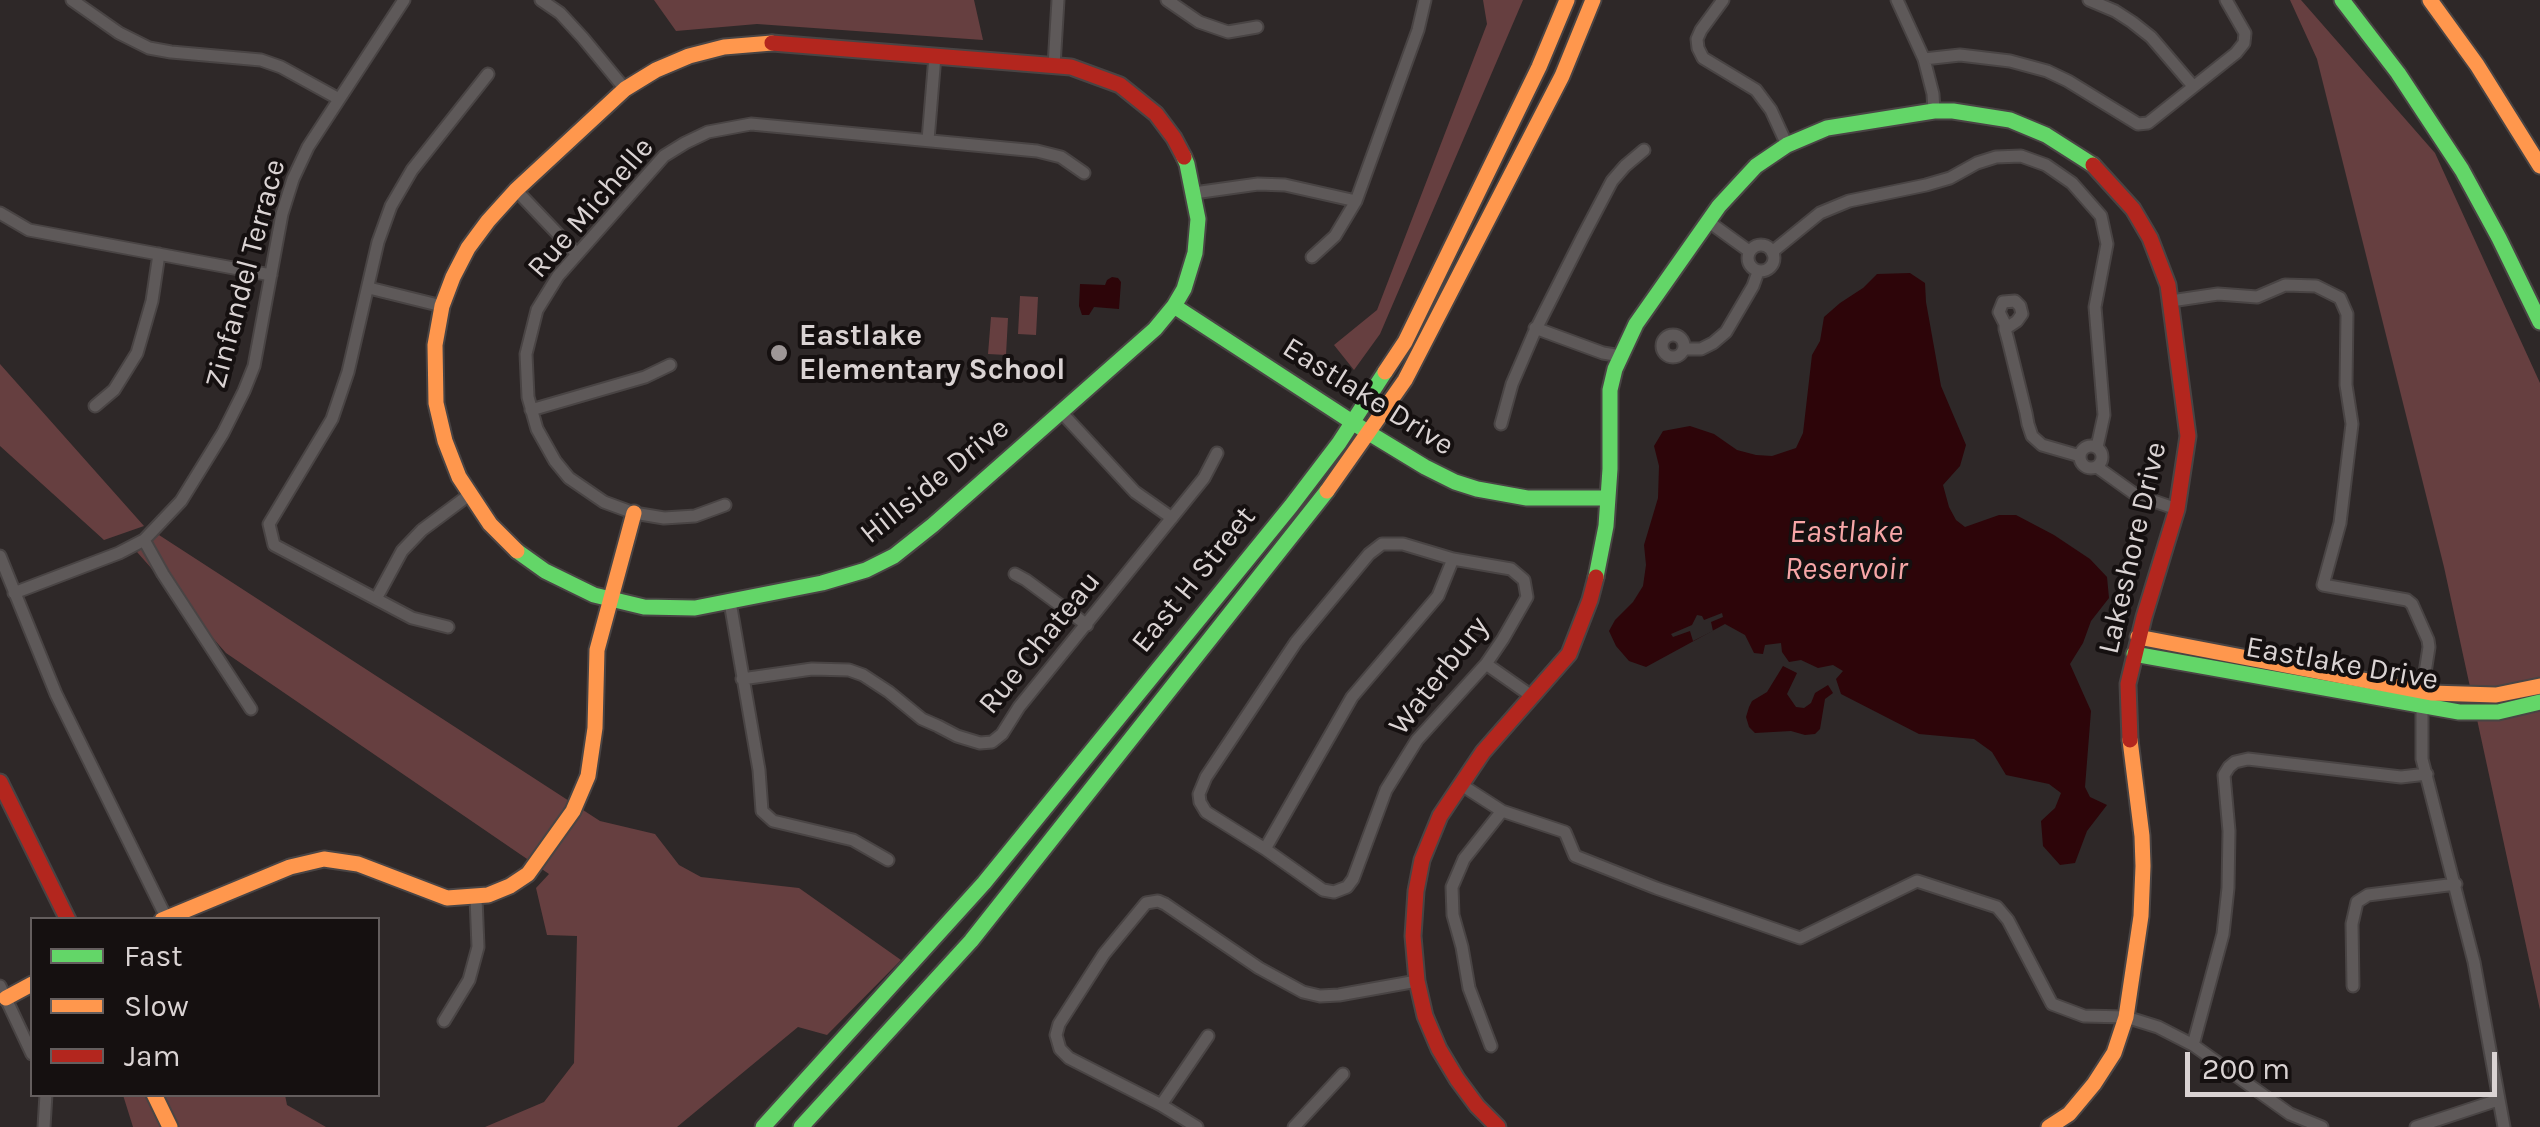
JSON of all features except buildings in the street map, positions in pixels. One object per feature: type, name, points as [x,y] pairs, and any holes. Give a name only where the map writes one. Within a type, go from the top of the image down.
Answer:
[{"type":"main road","name":"East H Street","points":[[762,1127],[984,883],[1291,506],[1353,422],[1405,342],[1567,0]]},
{"type":"main road","name":"East H Street","points":[[801,1127],[971,941],[1313,510],[1369,432],[1405,380],[1562,76],[1594,0]]},
{"type":"main road","points":[[2430,0],[2478,65],[2540,166]]},
{"type":"main road","points":[[2343,2],[2398,73],[2452,154],[2540,322]]},
{"type":"main road","name":"Hillside Drive","points":[[772,43],[934,56],[1071,67],[1106,78],[1145,103],[1166,125],[1181,150],[1198,219],[1195,253],[1174,306],[1155,329],[934,525],[894,556],[866,570],[822,583],[678,609],[611,600],[560,580],[530,561],[502,537],[469,494],[444,442],[436,404],[434,364],[442,306],[452,277],[488,221],[624,89],[689,56],[772,43]]},
{"type":"main road","name":"Lakeshore Drive","points":[[1488,1124],[1457,1079],[1425,1016],[1413,936],[1416,892],[1422,860],[1440,816],[1483,752],[1569,654],[1590,600],[1602,554],[1608,498],[1610,390],[1621,356],[1636,324],[1743,178],[1787,146],[1814,133],[1842,124],[1934,111],[1972,112],[2010,120],[2063,144],[2094,166],[2122,194],[2142,223],[2163,268],[2171,301],[2188,436],[2176,510],[2128,684],[2143,866],[2141,916],[2126,1017],[2114,1054],[2094,1084],[2068,1114],[2049,1127]]},
{"type":"main road","name":"Eastlake Drive","points":[[1174,306],[1425,467],[1477,489],[1527,498],[1608,498]]},
{"type":"main road","points":[[166,917],[290,867],[324,858],[358,864],[447,898],[476,898],[499,891],[528,874],[577,803],[588,776],[597,650],[634,513]]},
{"type":"main road","name":"Eastlake Drive","points":[[2136,646],[2422,699],[2460,712],[2498,712],[2540,702]]},
{"type":"main road","name":"Eastlake Drive","points":[[2422,699],[2482,696],[2540,686]]},
{"type":"main road","points":[[0,782],[67,917]]},
{"type":"main road","points":[[3,992],[30,985]]},
{"type":"main road","points":[[155,1097],[170,1127]]},
{"type":"street","points":[[72,0],[119,33],[150,48],[261,60],[339,99]]},
{"type":"street","name":"Zinfandel Terrace","points":[[14,594],[144,540],[181,501],[223,433],[254,366],[282,214],[293,180],[308,147],[404,0]]},
{"type":"street","points":[[542,0],[560,13],[624,89]]},
{"type":"street","points":[[1054,66],[1058,0]]},
{"type":"street","points":[[1167,0],[1199,22],[1228,32],[1257,27]]},
{"type":"street","points":[[1312,257],[1336,236],[1356,201],[1418,30],[1425,0]]},
{"type":"street","points":[[1724,0],[1697,39],[1698,48],[1704,58],[1756,90],[1787,146]]},
{"type":"street","points":[[1896,0],[1924,59],[1934,111]]},
{"type":"street","points":[[2089,0],[2115,11],[2151,37],[2193,86]]},
{"type":"street","points":[[1924,59],[1960,54],[2017,62],[2068,81],[2138,124],[2148,123],[2244,44],[2245,33],[2226,0]]},
{"type":"street","points":[[928,140],[934,56]]},
{"type":"street","points":[[448,627],[412,618],[274,545],[269,524],[332,419],[346,378],[378,242],[398,194],[412,170],[488,74]]},
{"type":"street","name":"Rue Michelle","points":[[725,505],[680,518],[634,513],[604,502],[570,478],[542,442],[531,410],[525,368],[532,324],[558,276],[664,156],[708,132],[751,124],[1037,151],[1060,157],[1084,173]]},
{"type":"street","points":[[1501,424],[1512,384],[1536,328],[1612,180],[1644,150]]},
{"type":"street","points":[[1772,252],[1820,214],[1849,202],[1950,178],[1996,156],[2021,156],[2046,164],[2072,183],[2101,216],[2106,244],[2096,306],[2104,415],[2097,447],[2103,457],[2097,467],[2090,469],[2080,456]]},
{"type":"street","points":[[1194,192],[1285,184],[1356,201]]},
{"type":"street","points":[[516,190],[578,254]]},
{"type":"street","points":[[0,212],[29,230],[271,275]]},
{"type":"street","points":[[1709,222],[1750,251]]},
{"type":"street","points":[[1750,251],[1761,245],[1772,252]]},
{"type":"street","points":[[1750,251],[1748,264],[1758,272],[1772,265],[1772,252]]},
{"type":"street","points":[[95,406],[114,390],[137,353],[152,301],[159,254]]},
{"type":"street","points":[[1684,349],[1701,349],[1726,332],[1758,272]]},
{"type":"street","points":[[2171,301],[2218,294],[2258,297],[2285,286],[2316,286],[2340,298],[2347,314],[2346,384],[2352,424],[2340,523],[2323,585],[2407,600],[2428,640],[2422,699],[2422,759],[2474,962],[2504,1127]]},
{"type":"street","points":[[369,288],[442,306]]},
{"type":"street","points":[[1536,328],[1602,353],[1621,356]]},
{"type":"street","points":[[2006,329],[2032,436],[2042,445],[2080,456]]},
{"type":"street","points":[[531,410],[645,377],[670,365]]},
{"type":"street","points":[[1062,413],[1135,492],[1172,518]]},
{"type":"street","points":[[2080,456],[2086,447],[2097,447]]},
{"type":"street","name":"Rue Chateau","points":[[742,678],[812,668],[848,670],[864,675],[922,719],[957,736],[980,743],[992,742],[1204,478],[1217,452]]},
{"type":"street","points":[[2097,467],[2136,495],[2176,510]]},
{"type":"street","points":[[376,599],[402,551],[422,530],[469,494]]},
{"type":"street","points":[[144,540],[251,710]]},
{"type":"street","name":"Waterbury","points":[[1382,544],[1403,544],[1453,559],[1512,569],[1521,576],[1527,597],[1486,664],[1417,740],[1386,790],[1347,887],[1334,892],[1324,890],[1206,812],[1200,802],[1206,777],[1296,642],[1369,554],[1382,544]]},
{"type":"street","points":[[0,556],[56,694],[164,917]]},
{"type":"street","points":[[1265,849],[1346,706],[1426,613],[1438,596],[1453,559]]},
{"type":"street","points":[[1015,574],[1086,625]]},
{"type":"street","points":[[730,602],[759,770],[762,811],[773,822],[853,840],[888,860]]},
{"type":"street","points":[[1486,664],[1533,697]]},
{"type":"street","points":[[2193,1046],[2223,929],[2229,831],[2224,774],[2230,766],[2248,760],[2400,777],[2427,774]]},
{"type":"street","points":[[1460,784],[1502,810],[1564,832],[1576,856],[1800,938],[1917,881],[1997,907],[2008,920],[2052,1004],[2084,1016],[2126,1017],[2158,1028],[2193,1046],[2290,1114],[2322,1127]]},
{"type":"street","points":[[1491,1046],[1469,988],[1453,914],[1452,887],[1464,859],[1502,810]]},
{"type":"street","points":[[2353,986],[2352,924],[2357,902],[2368,895],[2456,884]]},
{"type":"street","points":[[444,1021],[469,980],[478,948],[476,898]]},
{"type":"street","points":[[1197,1127],[1070,1058],[1060,1049],[1056,1035],[1059,1024],[1104,954],[1142,906],[1154,901],[1166,904],[1259,968],[1302,992],[1339,996],[1418,982]]},
{"type":"street","points":[[3,992],[30,1050]]},
{"type":"street","points":[[1161,1105],[1208,1036]]},
{"type":"street","points":[[1294,1127],[1344,1074]]},
{"type":"street","points":[[44,1127],[46,1097]]},
{"type":"street","points":[[2416,1127],[2498,1100]]},
{"type":"shaded area","points":[[654,0],[974,0],[983,40],[757,24],[676,31]]},
{"type":"shaded area","points":[[1483,0],[1523,0],[1380,334],[1354,370],[1334,345],[1377,310],[1487,24]]},
{"type":"shaded area","points":[[2290,0],[2301,0],[2435,153],[2540,383],[2540,1010],[2444,567],[2317,59]]},
{"type":"shaded area","points":[[1020,296],[1038,297],[1036,335],[1018,334]]},
{"type":"shaded area","points":[[991,317],[1008,318],[1006,355],[988,354]]},
{"type":"shaded area","points":[[0,364],[144,526],[104,540],[0,446]]},
{"type":"shaded area","points":[[159,535],[600,821],[655,834],[679,865],[701,877],[799,888],[901,960],[827,1035],[798,1027],[677,1127],[485,1127],[544,1102],[574,1063],[577,936],[547,935],[536,888],[549,874],[226,653],[137,552]]},
{"type":"shaded area","points":[[124,1097],[285,1097],[287,1105],[326,1127],[133,1127]]},
{"type":"water","name":"Eastlake Reservoir","points":[[1910,273],[1925,283],[1941,386],[1966,445],[1960,466],[1943,485],[1956,520],[1965,527],[1999,515],[2016,515],[2090,559],[2107,577],[2109,598],[2091,621],[2070,664],[2091,711],[2085,787],[2090,797],[2107,805],[2087,831],[2075,863],[2060,865],[2043,846],[2041,821],[2055,808],[2061,793],[2049,784],[2006,775],[1992,752],[1974,739],[1919,734],[1841,694],[1836,679],[1843,671],[1833,665],[1818,668],[1801,660],[1789,662],[1781,643],[1765,645],[1763,654],[1754,653],[1745,635],[1725,624],[1646,667],[1629,661],[1609,631],[1643,586],[1644,545],[1658,498],[1659,466],[1654,446],[1663,431],[1690,426],[1714,434],[1737,450],[1756,455],[1772,456],[1796,448],[1803,433],[1812,355],[1820,341],[1824,317],[1877,274]]},
{"type":"water","points":[[1112,277],[1121,282],[1119,309],[1094,307],[1089,315],[1082,315],[1080,284],[1105,285]]},
{"type":"water","points":[[1783,666],[1797,673],[1787,694],[1796,707],[1804,708],[1815,693],[1828,685],[1833,693],[1825,699],[1820,729],[1815,734],[1755,733],[1749,727],[1746,717],[1752,701],[1767,692]]},
{"type":"pier","points":[[1722,613],[1723,617],[1711,622],[1713,631],[1693,641],[1690,631],[1673,637],[1671,634],[1692,625],[1697,615],[1704,620]]},
{"type":"traffic: fast","points":[[2342,0],[2398,73],[2462,170],[2540,322]]},
{"type":"traffic: fast","points":[[1596,577],[1606,526],[1610,390],[1615,369],[1636,324],[1719,206],[1756,166],[1787,145],[1827,128],[1934,111],[2010,120],[2046,135],[2093,165]]},
{"type":"traffic: fast","points":[[517,551],[545,571],[594,595],[644,607],[695,608],[822,583],[866,570],[894,556],[1155,329],[1174,306],[1184,289],[1195,253],[1198,219],[1184,157]]},
{"type":"traffic: fast","points":[[1174,306],[1369,433],[1455,482],[1527,498],[1607,498]]},
{"type":"traffic: fast","points":[[763,1127],[984,883],[1291,506],[1339,443],[1385,372]]},
{"type":"traffic: fast","points":[[801,1127],[971,941],[1327,491]]},
{"type":"traffic: fast","points":[[2134,654],[2459,712],[2498,712],[2540,702]]},
{"type":"traffic: slow","points":[[1385,372],[1405,342],[1539,67],[1567,0]]},
{"type":"traffic: slow","points":[[1327,491],[1405,380],[1562,76],[1593,0]]},
{"type":"traffic: slow","points":[[2430,0],[2477,65],[2540,166]]},
{"type":"traffic: slow","points":[[517,551],[490,524],[459,477],[436,403],[435,345],[442,306],[453,277],[468,248],[516,190],[625,89],[689,56],[724,47],[772,43]]},
{"type":"traffic: slow","points":[[169,917],[290,867],[324,859],[358,864],[447,898],[488,895],[528,874],[573,811],[588,776],[595,728],[597,650],[634,513]]},
{"type":"traffic: slow","points":[[2138,637],[2431,693],[2496,695],[2540,686]]},
{"type":"traffic: slow","points":[[2049,1127],[2069,1114],[2094,1084],[2114,1053],[2126,1017],[2141,916],[2143,866],[2130,740]]},
{"type":"traffic: slow","points":[[6,998],[30,985]]},
{"type":"traffic: slow","points":[[155,1097],[170,1127]]},
{"type":"traffic: jam","points":[[772,43],[1071,67],[1120,85],[1156,114],[1184,157]]},
{"type":"traffic: jam","points":[[2093,165],[2133,209],[2150,238],[2168,285],[2188,436],[2177,509],[2128,684],[2130,740]]},
{"type":"traffic: jam","points":[[1498,1127],[1457,1079],[1425,1016],[1413,936],[1416,891],[1422,860],[1440,816],[1483,752],[1569,654],[1596,577]]},
{"type":"traffic: jam","points":[[0,782],[67,917]]},
{"type":"place","name":"Eastlake Elementary School","points":[[779,353]]}]
